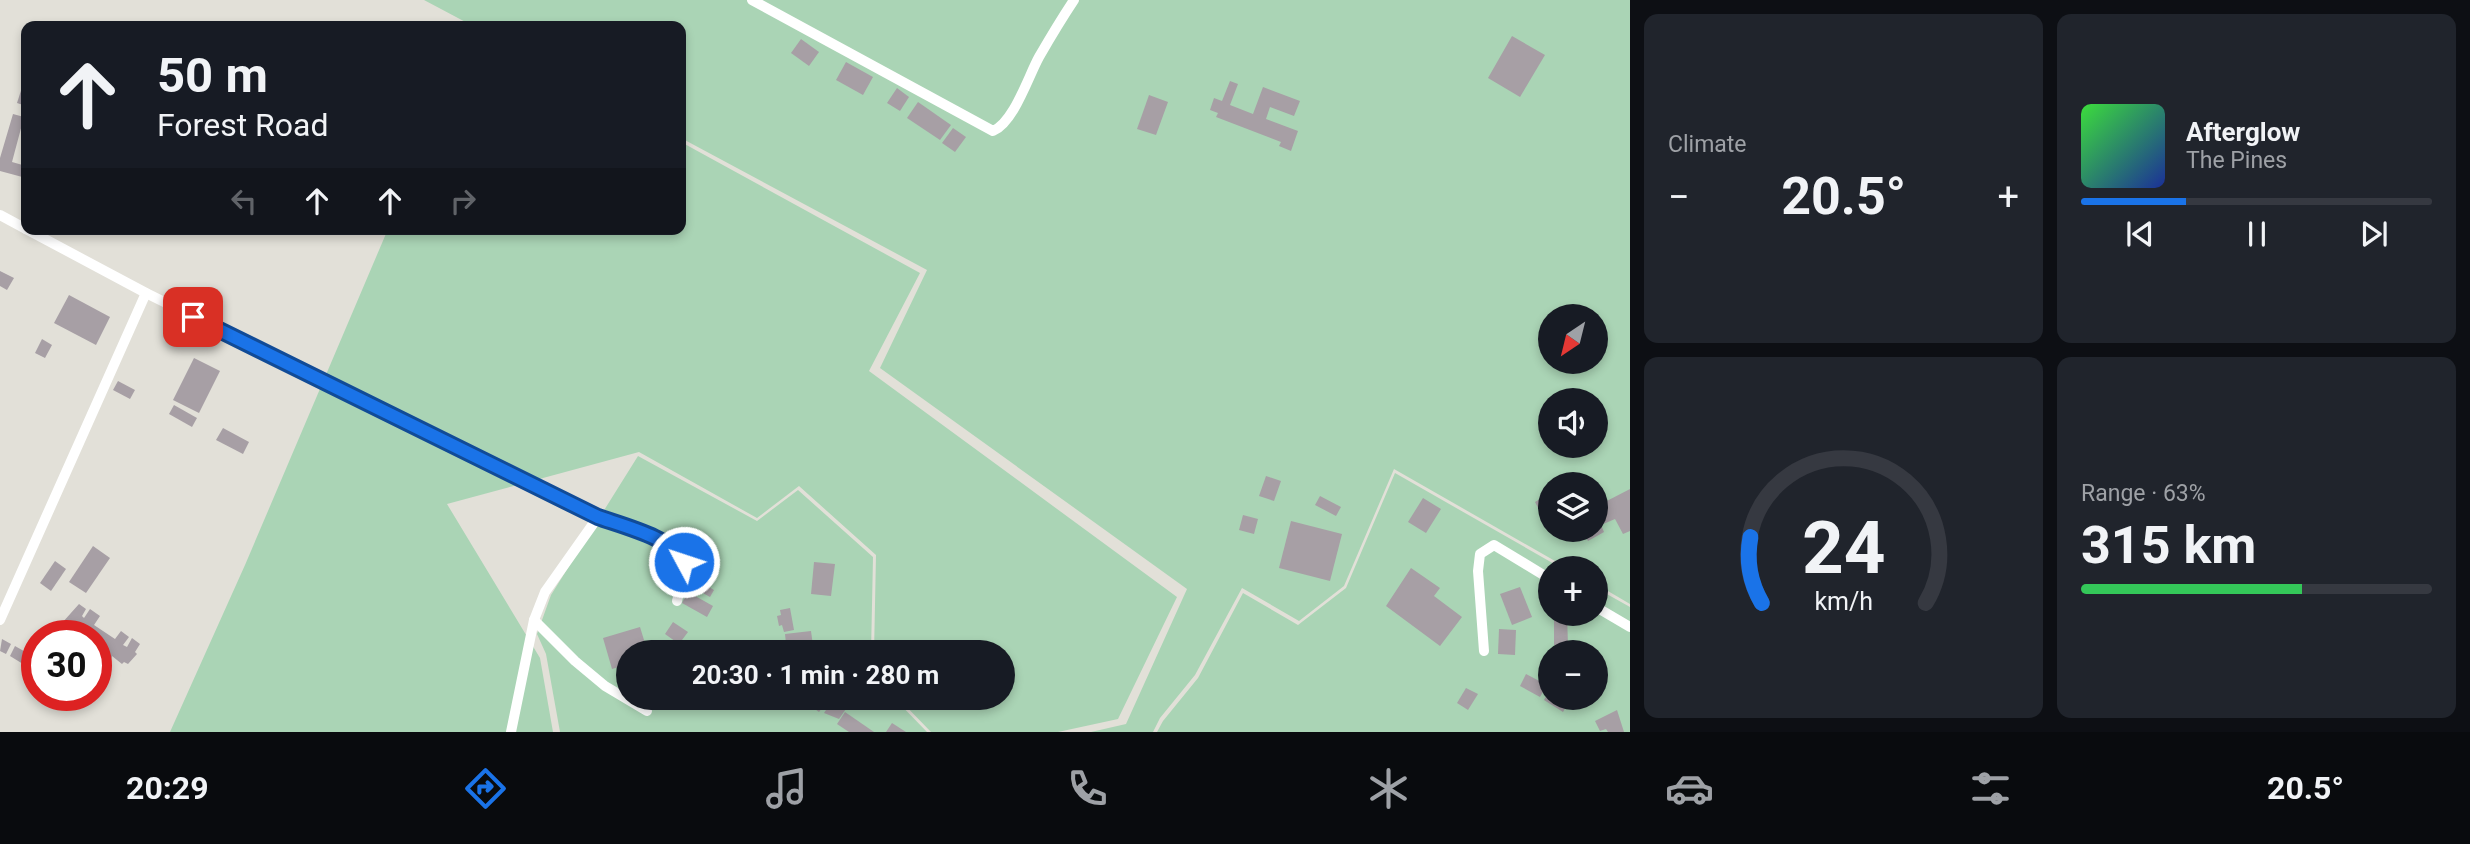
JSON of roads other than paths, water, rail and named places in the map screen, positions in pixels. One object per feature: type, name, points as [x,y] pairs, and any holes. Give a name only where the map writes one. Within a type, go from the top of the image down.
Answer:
[{"type":"street","points":[[752,0],[993,131],[1000,128],[1007,119],[1039,57],[1074,0]]},
{"type":"street","points":[[0,215],[21,226]]},
{"type":"street","points":[[37,235],[146,293],[598,517],[656,539],[681,554],[684,562],[684,576],[677,601]]},
{"type":"street","points":[[0,620],[146,293]]},
{"type":"street","points":[[511,732],[534,620],[545,592],[598,517]]},
{"type":"street","points":[[1484,651],[1478,570],[1480,554],[1494,545],[1538,572]]},
{"type":"street","points":[[1608,614],[1630,627]]},
{"type":"street","points":[[534,620],[575,661],[605,686],[647,711]]}]
